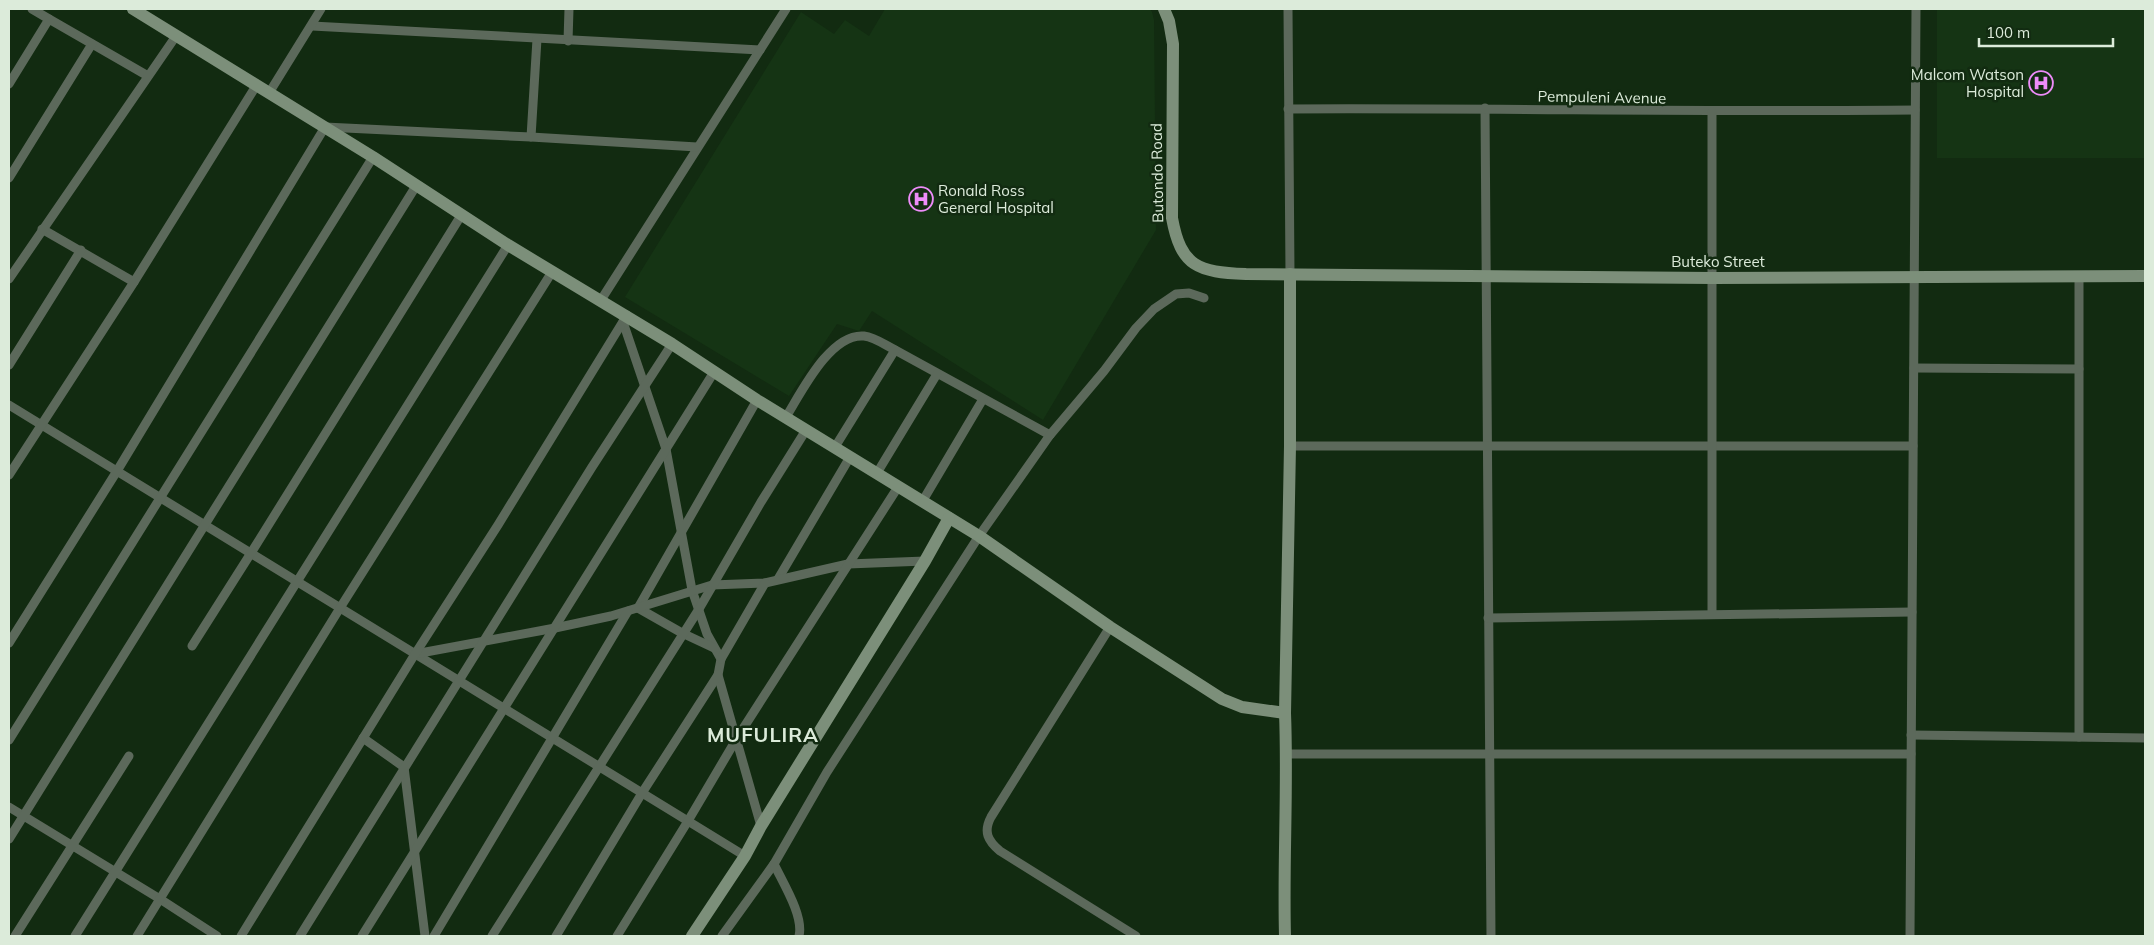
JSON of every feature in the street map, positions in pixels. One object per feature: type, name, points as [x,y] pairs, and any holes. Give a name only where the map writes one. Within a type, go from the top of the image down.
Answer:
[{"type":"street","points":[[32,9],[148,76]]},
{"type":"street","points":[[133,9],[373,157],[508,245],[601,300],[625,319],[672,344],[757,400],[979,536],[1110,626],[1222,699],[1242,707],[1285,713]]},
{"type":"street","points":[[269,93],[321,9]]},
{"type":"street","points":[[568,41],[570,9]]},
{"type":"street","points":[[601,300],[786,9]]},
{"type":"street","name":"Butondo Road","points":[[1164,9],[1169,21],[1173,44],[1172,218],[1176,240],[1190,261],[1201,268],[1212,271],[1290,274]]},
{"type":"street","points":[[1285,936],[1285,713],[1290,446],[1288,9]]},
{"type":"street","points":[[1910,936],[1916,9]]},
{"type":"street","points":[[9,84],[49,19]]},
{"type":"street","points":[[312,26],[760,50]]},
{"type":"street","points":[[9,279],[176,36]]},
{"type":"street","points":[[531,136],[536,39]]},
{"type":"street","points":[[9,178],[92,44]]},
{"type":"street","points":[[9,476],[134,282],[256,86]]},
{"type":"street","points":[[1485,108],[1491,936]]},
{"type":"street","name":"Pempuleni Avenue","points":[[1288,109],[1485,108],[1712,112],[1915,110]]},
{"type":"street","points":[[1712,112],[1712,614]]},
{"type":"street","points":[[325,127],[531,136],[697,147]]},
{"type":"street","points":[[9,643],[117,471],[325,127]]},
{"type":"street","points":[[9,740],[373,157]]},
{"type":"street","points":[[9,839],[206,526],[416,186]]},
{"type":"street","points":[[192,646],[462,214]]},
{"type":"street","points":[[42,229],[134,282]]},
{"type":"street","points":[[75,936],[508,245]]},
{"type":"street","points":[[9,365],[81,250]]},
{"type":"street","points":[[137,936],[340,608],[552,272]]},
{"type":"street","name":"Buteko Street","points":[[1290,274],[1713,278],[2145,276]]},
{"type":"street","points":[[2079,277],[2079,737]]},
{"type":"street","points":[[722,936],[774,864],[827,772],[979,536],[1050,435],[1104,372],[1136,328],[1154,309],[1176,294],[1189,293],[1204,298]]},
{"type":"street","points":[[625,319],[666,449],[692,590],[707,634],[721,659]]},
{"type":"street","points":[[241,936],[415,654],[498,526],[625,319]]},
{"type":"street","points":[[786,417],[824,357],[834,348],[858,336],[865,336],[895,350],[983,400],[1050,435]]},
{"type":"street","points":[[300,936],[592,467],[672,344]]},
{"type":"street","points":[[835,447],[895,350]]},
{"type":"street","points":[[1914,368],[2080,369]]},
{"type":"street","points":[[362,936],[714,372]]},
{"type":"street","points":[[877,473],[937,374]]},
{"type":"street","points":[[638,608],[757,400]]},
{"type":"street","points":[[922,502],[983,400]]},
{"type":"street","points":[[9,405],[745,856]]},
{"type":"street","points":[[492,936],[682,633],[699,610],[712,585],[806,430]]},
{"type":"street","points":[[1290,446],[1913,446]]},
{"type":"street","points":[[778,579],[850,457]]},
{"type":"street","points":[[617,936],[737,738],[898,487]]},
{"type":"street","points":[[692,936],[745,856],[761,826],[925,561],[949,518]]},
{"type":"street","points":[[415,654],[555,628],[628,611],[712,585],[765,583],[848,564],[925,561]]},
{"type":"street","points":[[556,936],[642,793],[718,675],[721,659],[765,583]]},
{"type":"street","points":[[638,608],[682,633],[714,648]]},
{"type":"street","points":[[434,936],[551,737],[628,611]]},
{"type":"street","points":[[1488,618],[1912,612]]},
{"type":"street","points":[[1110,626],[991,817],[986,830],[991,844],[1000,851],[1136,936]]},
{"type":"street","points":[[718,675],[761,826]]},
{"type":"street","points":[[1911,735],[2145,738]]},
{"type":"street","points":[[363,738],[404,767],[424,936]]},
{"type":"street","points":[[1286,754],[1911,754]]},
{"type":"street","points":[[15,936],[129,756]]},
{"type":"street","points":[[9,807],[217,936]]},
{"type":"street","points":[[774,864],[798,915],[799,936]]},
{"type":"shaded area","name":"Ronald Ross General Hospital","points":[[885,9],[1150,9],[1152,12],[1154,20],[1156,230],[1043,420],[872,311],[859,331],[837,324],[789,396],[625,297],[801,12],[834,34],[845,20],[869,36]]},
{"type":"shaded area","name":"Malcom Watson Hospital","points":[[1937,9],[2145,9],[2145,158],[1937,158]]},
{"type":"place","name":"Malcom Watson Hospital","points":[[2041,83]]},
{"type":"place","name":"Ronald Ross General Hospital","points":[[921,199]]},
{"type":"district","name":"MUFULIRA","points":[[763,734]]}]
